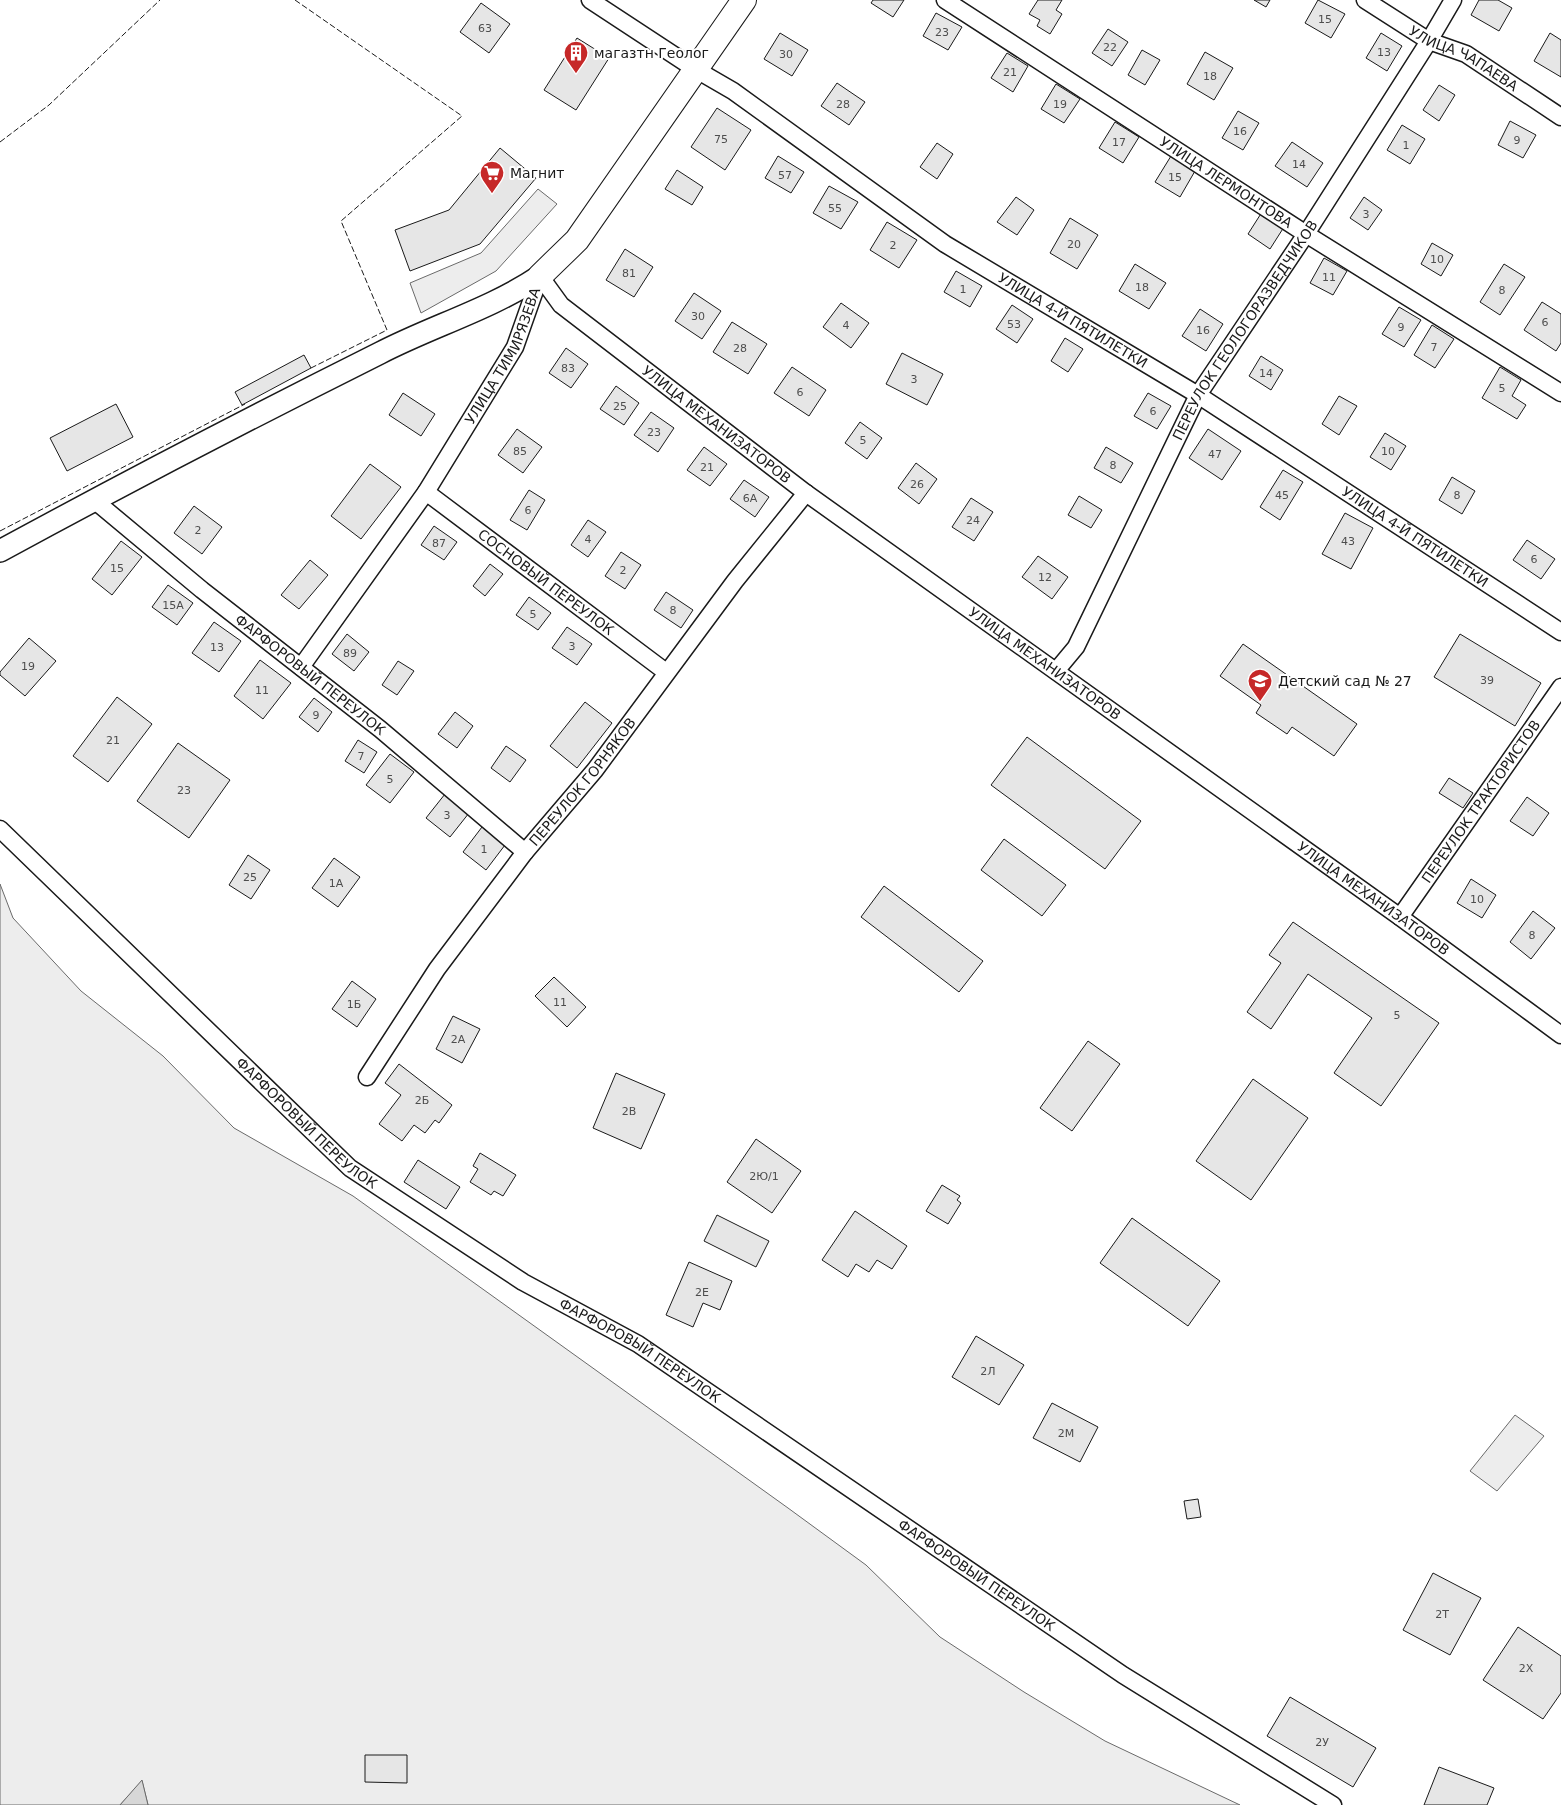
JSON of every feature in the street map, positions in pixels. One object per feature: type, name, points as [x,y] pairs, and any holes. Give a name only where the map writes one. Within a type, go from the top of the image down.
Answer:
[{"type":"main road","name":"УЛИЦА ТИМИРЯЗЕВА","points":[[540,276],[577,240],[744,0]]},
{"type":"street","name":"УЛИЦА 4-Й ПЯТИЛЕТКИ","points":[[590,0],[695,70],[733,91],[945,244],[1198,395],[1561,632]]},
{"type":"street","name":"УЛИЦА ЛЕРМОНТОВА","points":[[945,0],[1306,234],[1561,393]]},
{"type":"street","name":"УЛИЦА ЧАПАЕВА","points":[[1365,0],[1430,41],[1466,54],[1561,118]]},
{"type":"street","name":"ПЕРЕУЛОК ГЕОЛОГОРАЗВЕДЧИКОВ","points":[[1056,671],[1076,647],[1198,395],[1306,234],[1430,41],[1454,0]]},
{"type":"street","name":"УЛИЦА ТИМИРЯЗЕВА","points":[[301,668],[426,492],[515,347],[540,276]]},
{"type":"street","name":"УЛИЦА МЕХАНИЗАТОРОВ","points":[[540,276],[561,305],[806,493],[1400,917],[1561,1035]]},
{"type":"street","points":[[0,551],[94,500],[389,348],[518,291],[540,276]]},
{"type":"street","name":"СОСНОВЫЙ ПЕРЕУЛОК","points":[[426,492],[666,672]]},
{"type":"street","name":"ПЕРЕУЛОК ГОРНЯКОВ","points":[[367,1077],[437,969],[525,852],[595,770],[735,581],[806,493]]},
{"type":"street","name":"ФАРФОРОВЫЙ ПЕРЕУЛОК","points":[[94,500],[202,590],[380,728],[525,852]]},
{"type":"street","name":"ПЕРЕУЛОК ТРАКТОРИСТОВ","points":[[1400,917],[1561,686]]},
{"type":"street","name":"ФАРФОРОВЫЙ ПЕРЕУЛОК","points":[[0,829],[350,1168],[523,1282],[638,1344],[1123,1676],[1333,1805]]},
{"type":"shaded area","points":[[538,189],[557,204],[496,271],[421,313],[410,283],[481,253]]},
{"type":"shaded area","points":[[0,884],[13,918],[81,991],[163,1056],[234,1128],[353,1196],[788,1508],[866,1565],[940,1637],[1024,1692],[1105,1741],[1240,1805],[148,1805],[142,1781],[120,1805],[0,1805]]},
{"type":"shaded area","points":[[1515,1415],[1544,1436],[1497,1491],[1470,1471]]},
{"type":"shaded area","points":[[142,1780],[148,1805],[120,1805]]},
{"type":"building","points":[[873,0],[904,0],[893,17],[871,3]]},
{"type":"building","points":[[1038,0],[1062,0],[1056,10],[1062,14],[1050,34],[1037,26],[1040,20],[1029,14]]},
{"type":"building","points":[[1254,0],[1270,0],[1266,7]]},
{"type":"building","points":[[1318,0],[1345,14],[1331,38],[1305,23]]},
{"type":"building","points":[[1479,0],[1498,0],[1512,8],[1499,31],[1471,15]]},
{"type":"building","points":[[481,3],[510,24],[489,53],[460,32]]},
{"type":"building","points":[[936,13],[962,27],[948,50],[923,36]]},
{"type":"building","points":[[1108,29],[1128,42],[1112,66],[1092,53]]},
{"type":"building","points":[[780,33],[808,50],[792,76],[764,59]]},
{"type":"building","points":[[1381,33],[1402,46],[1387,71],[1366,58]]},
{"type":"building","points":[[1550,33],[1561,40],[1561,77],[1534,61]]},
{"type":"building","name":"магазтн Геолог","points":[[577,38],[609,58],[576,110],[544,90]]},
{"type":"building","points":[[1142,50],[1160,60],[1145,85],[1128,75]]},
{"type":"building","points":[[1205,52],[1233,68],[1214,100],[1187,84]]},
{"type":"building","points":[[1007,53],[1028,66],[1013,92],[991,78]]},
{"type":"building","points":[[837,83],[865,102],[849,125],[821,106]]},
{"type":"building","points":[[1056,84],[1080,99],[1064,123],[1041,109]]},
{"type":"building","points":[[1439,85],[1455,95],[1439,121],[1423,110]]},
{"type":"building","points":[[717,108],[751,130],[725,170],[691,147]]},
{"type":"building","points":[[1238,111],[1259,123],[1243,150],[1222,138]]},
{"type":"building","points":[[1510,121],[1536,135],[1523,158],[1498,145]]},
{"type":"building","points":[[1115,122],[1139,137],[1123,163],[1099,148]]},
{"type":"building","points":[[1402,125],[1425,139],[1410,164],[1387,150]]},
{"type":"building","points":[[1292,142],[1323,163],[1307,187],[1275,166]]},
{"type":"building","points":[[937,143],[953,154],[937,179],[920,167]]},
{"type":"building","name":"Магнит","points":[[500,148],[536,178],[480,244],[410,271],[395,230],[449,210]]},
{"type":"building","points":[[778,156],[804,172],[791,193],[765,178]]},
{"type":"building","points":[[1171,156],[1195,171],[1180,197],[1155,182]]},
{"type":"building","points":[[677,170],[703,187],[692,205],[665,189]]},
{"type":"building","points":[[829,186],[858,202],[841,229],[813,213]]},
{"type":"building","points":[[1016,197],[1034,210],[1017,235],[997,222]]},
{"type":"building","points":[[1364,197],[1382,210],[1368,230],[1350,218]]},
{"type":"building","points":[[1262,212],[1284,227],[1270,249],[1248,234]]},
{"type":"building","points":[[1070,218],[1098,235],[1077,269],[1050,253]]},
{"type":"building","points":[[887,222],[917,240],[899,268],[870,250]]},
{"type":"building","points":[[1432,243],[1453,255],[1441,276],[1421,264]]},
{"type":"building","points":[[625,249],[653,267],[634,297],[606,280]]},
{"type":"building","points":[[1324,258],[1347,271],[1333,295],[1310,283]]},
{"type":"building","points":[[1135,264],[1166,283],[1149,309],[1119,291]]},
{"type":"building","points":[[1504,264],[1525,277],[1500,315],[1480,302]]},
{"type":"building","points":[[956,271],[982,286],[970,307],[944,292]]},
{"type":"building","points":[[694,293],[721,311],[702,339],[675,321]]},
{"type":"building","points":[[1542,302],[1561,314],[1561,343],[1556,351],[1524,330]]},
{"type":"building","points":[[841,303],[869,323],[851,348],[823,327]]},
{"type":"building","points":[[1012,305],[1033,319],[1017,343],[996,329]]},
{"type":"building","points":[[1399,307],[1421,320],[1404,347],[1382,334]]},
{"type":"building","points":[[1200,309],[1223,324],[1206,351],[1182,336]]},
{"type":"building","points":[[732,322],[767,344],[748,374],[713,352]]},
{"type":"building","points":[[1432,325],[1454,339],[1435,368],[1414,355]]},
{"type":"building","points":[[1065,338],[1083,349],[1068,372],[1051,361]]},
{"type":"building","points":[[566,348],[588,364],[571,388],[549,373]]},
{"type":"building","points":[[902,353],[943,374],[927,405],[886,384]]},
{"type":"building","points":[[304,355],[311,368],[242,405],[235,392]]},
{"type":"building","points":[[1261,356],[1283,370],[1271,390],[1249,376]]},
{"type":"building","points":[[792,367],[826,390],[809,416],[774,393]]},
{"type":"building","points":[[1500,367],[1521,380],[1512,396],[1526,405],[1517,419],[1482,398]]},
{"type":"building","points":[[616,386],[639,403],[624,425],[600,409]]},
{"type":"building","points":[[403,393],[435,414],[421,436],[389,415]]},
{"type":"building","points":[[1148,393],[1171,406],[1157,429],[1134,416]]},
{"type":"building","points":[[1339,396],[1357,406],[1339,435],[1322,424]]},
{"type":"building","points":[[116,404],[133,437],[67,471],[50,438]]},
{"type":"building","points":[[651,412],[674,428],[658,452],[634,435]]},
{"type":"building","points":[[860,422],[882,438],[867,459],[845,443]]},
{"type":"building","points":[[517,429],[542,447],[523,473],[498,455]]},
{"type":"building","points":[[1208,429],[1241,451],[1222,480],[1189,458]]},
{"type":"building","points":[[1385,433],[1406,446],[1391,470],[1370,457]]},
{"type":"building","points":[[704,447],[727,464],[710,486],[687,470]]},
{"type":"building","points":[[1106,447],[1133,463],[1121,483],[1094,468]]},
{"type":"building","points":[[916,463],[937,479],[919,504],[898,488]]},
{"type":"building","points":[[370,464],[401,487],[361,539],[331,516]]},
{"type":"building","points":[[1283,470],[1303,482],[1280,520],[1260,507]]},
{"type":"building","points":[[1452,477],[1475,491],[1462,514],[1439,500]]},
{"type":"building","points":[[744,480],[769,497],[755,517],[730,499]]},
{"type":"building","points":[[529,490],[545,500],[527,530],[510,520]]},
{"type":"building","points":[[1079,496],[1102,510],[1091,528],[1068,515]]},
{"type":"building","points":[[971,498],[993,512],[974,541],[952,527]]},
{"type":"building","points":[[194,506],[222,527],[202,554],[174,533]]},
{"type":"building","points":[[1345,513],[1373,528],[1351,569],[1322,554]]},
{"type":"building","points":[[588,520],[606,532],[588,557],[571,545]]},
{"type":"building","points":[[434,526],[457,542],[444,560],[421,545]]},
{"type":"building","points":[[1527,540],[1555,559],[1541,579],[1513,560]]},
{"type":"building","points":[[121,541],[142,557],[112,595],[92,579]]},
{"type":"building","points":[[621,552],[641,565],[625,589],[605,576]]},
{"type":"building","points":[[1038,556],[1068,577],[1052,599],[1022,577]]},
{"type":"building","points":[[310,560],[328,575],[299,609],[281,595]]},
{"type":"building","points":[[490,564],[503,574],[485,596],[473,586]]},
{"type":"building","points":[[168,585],[193,603],[177,625],[152,607]]},
{"type":"building","points":[[666,592],[693,610],[681,628],[654,610]]},
{"type":"building","points":[[529,597],[551,613],[538,630],[516,615]]},
{"type":"building","points":[[214,622],[241,641],[219,672],[192,653]]},
{"type":"building","points":[[567,627],[592,644],[577,665],[552,648]]},
{"type":"building","points":[[347,634],[369,652],[354,671],[332,654]]},
{"type":"building","points":[[1460,634],[1541,683],[1515,726],[1434,677]]},
{"type":"building","points":[[29,638],[56,661],[25,696],[0,675],[0,672]]},
{"type":"building","points":[[1243,644],[1357,724],[1334,756],[1292,727],[1287,734],[1256,713],[1261,705],[1220,676]]},
{"type":"building","points":[[260,660],[291,683],[263,719],[234,696]]},
{"type":"building","points":[[398,661],[414,671],[397,695],[382,685]]},
{"type":"building","points":[[117,697],[152,724],[108,782],[73,756]]},
{"type":"building","points":[[314,698],[332,712],[318,732],[299,717]]},
{"type":"building","points":[[585,702],[612,723],[577,768],[550,746]]},
{"type":"building","points":[[455,712],[473,726],[457,748],[438,734]]},
{"type":"building","points":[[1027,737],[1141,821],[1105,869],[991,785]]},
{"type":"building","points":[[358,740],[377,752],[364,773],[345,761]]},
{"type":"building","points":[[178,743],[230,780],[189,838],[137,801]]},
{"type":"building","points":[[506,746],[526,760],[510,782],[491,768]]},
{"type":"building","points":[[390,754],[414,772],[390,803],[366,785]]},
{"type":"building","points":[[1449,778],[1473,793],[1463,808],[1439,793]]},
{"type":"building","points":[[445,794],[469,813],[450,837],[426,818]]},
{"type":"building","points":[[1527,797],[1549,813],[1533,836],[1510,821]]},
{"type":"building","points":[[482,827],[505,845],[486,870],[463,852]]},
{"type":"building","points":[[1004,839],[1066,885],[1042,916],[981,870]]},
{"type":"building","points":[[248,855],[270,870],[251,899],[229,885]]},
{"type":"building","points":[[334,858],[360,877],[338,907],[312,888]]},
{"type":"building","points":[[1471,879],[1496,895],[1482,918],[1457,903]]},
{"type":"building","points":[[884,886],[983,961],[959,992],[861,917]]},
{"type":"building","points":[[1533,911],[1555,928],[1531,959],[1510,942]]},
{"type":"building","points":[[1293,922],[1439,1023],[1381,1106],[1334,1073],[1372,1018],[1308,974],[1271,1029],[1247,1012],[1281,963],[1269,955]]},
{"type":"building","points":[[554,977],[586,1007],[567,1027],[535,996]]},
{"type":"building","points":[[352,981],[376,999],[357,1027],[332,1009]]},
{"type":"building","points":[[453,1016],[480,1029],[462,1063],[436,1049]]},
{"type":"building","points":[[1088,1041],[1120,1064],[1072,1131],[1040,1108]]},
{"type":"building","points":[[399,1064],[452,1105],[439,1123],[435,1120],[425,1133],[414,1125],[402,1141],[379,1124],[401,1095],[385,1083]]},
{"type":"building","points":[[616,1073],[665,1094],[641,1149],[593,1128]]},
{"type":"building","points":[[1253,1079],[1308,1118],[1251,1200],[1196,1161]]},
{"type":"building","points":[[756,1139],[801,1171],[772,1213],[727,1182]]},
{"type":"building","points":[[480,1153],[516,1175],[503,1196],[494,1191],[491,1195],[470,1182],[478,1169],[473,1166]]},
{"type":"building","points":[[418,1160],[460,1187],[446,1209],[404,1182]]},
{"type":"building","points":[[942,1185],[960,1196],[957,1200],[961,1203],[948,1224],[926,1211]]},
{"type":"building","points":[[855,1211],[907,1246],[892,1269],[877,1260],[869,1272],[856,1264],[848,1277],[822,1260]]},
{"type":"building","points":[[717,1215],[769,1241],[756,1267],[704,1241]]},
{"type":"building","points":[[1132,1218],[1220,1281],[1188,1326],[1100,1263]]},
{"type":"building","points":[[689,1262],[732,1281],[720,1310],[703,1303],[693,1327],[666,1315]]},
{"type":"building","points":[[976,1336],[1024,1365],[999,1405],[952,1377]]},
{"type":"building","points":[[1052,1403],[1098,1427],[1080,1462],[1033,1438]]},
{"type":"building","points":[[1198,1499],[1201,1517],[1187,1519],[1184,1501]]},
{"type":"building","points":[[1433,1573],[1481,1598],[1450,1655],[1403,1630]]},
{"type":"building","points":[[1518,1627],[1561,1656],[1561,1693],[1543,1719],[1483,1680]]},
{"type":"building","points":[[1290,1697],[1376,1748],[1353,1787],[1267,1736]]},
{"type":"building","points":[[365,1755],[407,1755],[407,1783],[365,1782]]},
{"type":"building","points":[[1439,1767],[1494,1788],[1487,1805],[1424,1805]]},
{"type":"fence","points":[[0,142],[49,105],[160,0]]},
{"type":"fence","points":[[295,0],[462,116],[341,221],[387,330],[309,369]]},
{"type":"fence","points":[[0,531],[245,404]]},
{"type":"place","name":"магазтн Геолог","points":[[576,74]]},
{"type":"place","name":"Магнит","points":[[492,194]]},
{"type":"place","name":"Детский сад № 27","points":[[1260,702]]}]
